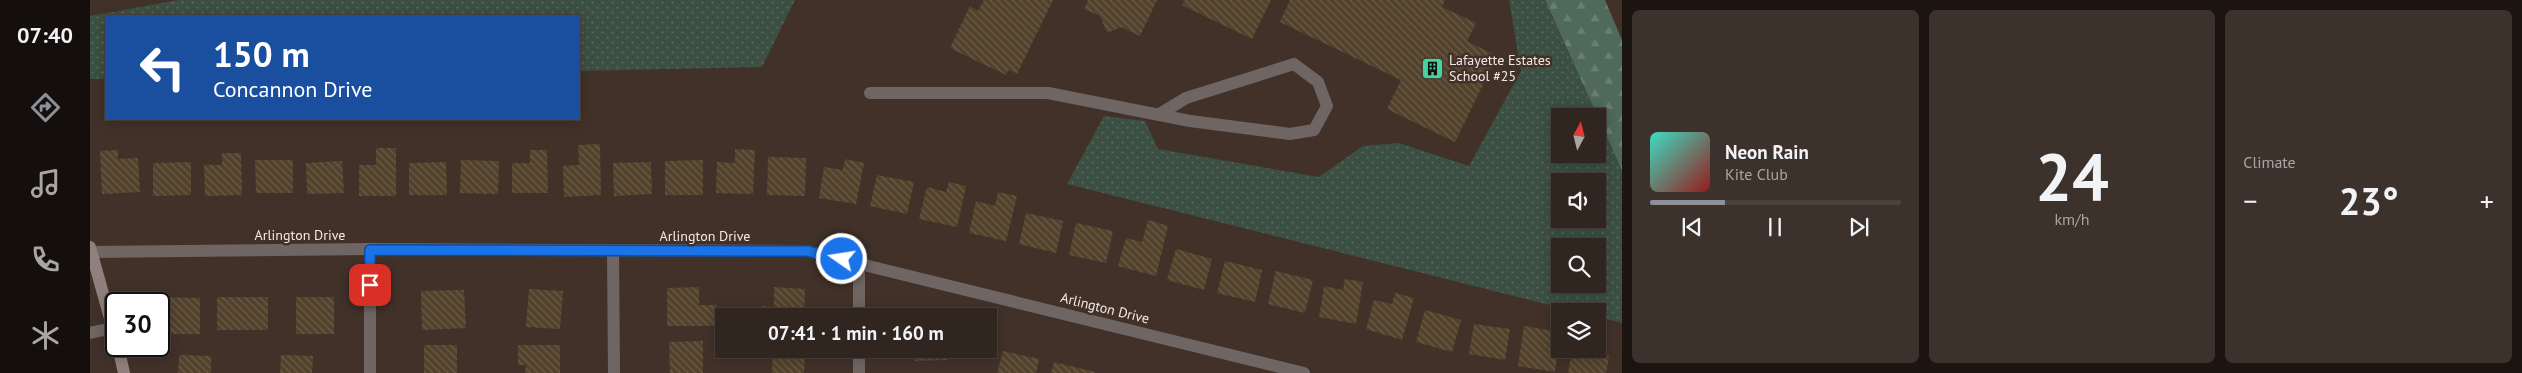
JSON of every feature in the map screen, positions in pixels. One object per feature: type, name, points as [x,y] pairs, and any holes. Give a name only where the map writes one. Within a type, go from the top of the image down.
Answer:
[{"type":"street","points":[[870,93],[1048,93],[1158,115],[1290,134],[1314,130],[1327,106],[1318,82],[1294,64],[1186,98],[1158,115]]},
{"type":"street","points":[[91,250],[105,299]]},
{"type":"street","name":"Arlington Drive","points":[[91,250],[807,251],[860,262],[1304,373]]},
{"type":"street","points":[[370,250],[370,373]]},
{"type":"street","points":[[613,251],[614,373]]},
{"type":"street","points":[[859,308],[860,262]]},
{"type":"street","points":[[90,333],[105,334]]},
{"type":"street","points":[[120,357],[124,373]]},
{"type":"street","points":[[859,358],[859,373]]},
{"type":"green space","points":[[179,0],[795,0],[762,67],[580,71],[580,15],[105,15],[105,79],[90,79],[90,16]]},
{"type":"green space","points":[[1509,0],[1545,0],[1593,108],[1551,108],[1551,163],[1606,163],[1606,135],[1622,171],[1622,323],[1606,319],[1606,303],[1551,303],[1551,305],[1067,184],[1104,116],[1145,121],[1158,149],[1319,177],[1363,146],[1399,143],[1469,166],[1521,71]]},
{"type":"green space","points":[[1545,0],[1605,0],[1622,40],[1622,171],[1606,135],[1606,108],[1594,108]]},
{"type":"building","points":[[984,0],[1053,0],[1017,74],[1009,70],[1006,75],[950,48],[970,6],[978,11]]},
{"type":"building","points":[[1088,0],[1157,0],[1140,36],[1121,27],[1107,33],[1100,16],[1084,9]]},
{"type":"building","points":[[1185,0],[1271,0],[1252,39],[1182,5]]},
{"type":"building","name":"Lafayette Estates School #25","points":[[1290,0],[1445,0],[1442,7],[1476,23],[1467,41],[1497,56],[1455,142],[1387,109],[1401,80],[1280,22]]},
{"type":"building","points":[[600,144],[601,195],[564,197],[563,166],[579,165],[578,145]]},
{"type":"building","points":[[376,148],[396,148],[396,196],[359,196],[359,165],[376,165]]},
{"type":"building","points":[[735,149],[755,150],[753,194],[716,193],[717,162],[735,163]]},
{"type":"building","points":[[118,150],[118,159],[138,158],[140,192],[102,194],[100,151]]},
{"type":"building","points":[[530,150],[547,150],[548,193],[512,193],[512,163],[530,163]]},
{"type":"building","points":[[222,153],[241,153],[242,195],[205,196],[204,165],[222,165]]},
{"type":"building","points":[[768,157],[806,158],[805,196],[767,195]]},
{"type":"building","points":[[845,159],[864,163],[856,204],[819,198],[824,167],[843,170]]},
{"type":"building","points":[[255,160],[293,160],[293,193],[256,193]]},
{"type":"building","points":[[461,160],[499,161],[498,194],[460,193]]},
{"type":"building","points":[[703,160],[703,195],[665,195],[665,161]]},
{"type":"building","points":[[342,161],[344,193],[307,194],[306,163]]},
{"type":"building","points":[[191,162],[191,195],[153,196],[153,163]]},
{"type":"building","points":[[446,162],[447,195],[409,195],[409,163]]},
{"type":"building","points":[[651,162],[652,194],[614,196],[613,163]]},
{"type":"building","points":[[877,175],[914,182],[907,214],[870,206]]},
{"type":"building","points":[[949,182],[966,186],[957,227],[919,219],[927,187],[946,192]]},
{"type":"building","points":[[998,192],[1017,196],[1006,241],[969,233],[976,201],[995,206]]},
{"type":"building","points":[[1026,213],[1063,221],[1056,253],[1019,244]]},
{"type":"building","points":[[1148,220],[1168,226],[1156,276],[1118,266],[1126,238],[1142,242]]},
{"type":"building","points":[[1076,223],[1113,231],[1106,263],[1069,255]]},
{"type":"building","points":[[1176,249],[1212,259],[1204,290],[1167,280]]},
{"type":"building","points":[[1225,261],[1262,270],[1255,302],[1217,293]]},
{"type":"building","points":[[1276,271],[1313,280],[1305,313],[1268,304]]},
{"type":"building","points":[[1345,279],[1363,282],[1356,324],[1319,317],[1324,286],[1343,290]]},
{"type":"building","points":[[699,287],[699,305],[717,305],[717,308],[715,308],[715,326],[667,326],[667,288]]},
{"type":"building","points":[[774,287],[805,289],[804,308],[761,308],[761,306],[774,307]]},
{"type":"building","points":[[529,289],[563,291],[560,329],[526,327]]},
{"type":"building","points":[[464,290],[466,328],[422,330],[421,291]]},
{"type":"building","points":[[1395,293],[1414,298],[1402,340],[1366,329],[1374,300],[1392,304]]},
{"type":"building","points":[[170,297],[200,298],[200,334],[170,334]]},
{"type":"building","points":[[217,297],[268,297],[268,330],[217,330]]},
{"type":"building","points":[[296,297],[334,297],[334,334],[296,334]]},
{"type":"building","points":[[1425,310],[1461,320],[1452,352],[1416,342]]},
{"type":"building","points":[[1474,324],[1510,329],[1505,360],[1469,354]]},
{"type":"building","points":[[1524,326],[1551,330],[1551,358],[1557,358],[1555,372],[1518,366]]},
{"type":"building","points":[[703,341],[703,373],[670,373],[669,342]]},
{"type":"building","points":[[424,345],[457,345],[457,373],[424,373]]},
{"type":"building","points":[[518,345],[560,345],[560,373],[525,373],[526,365],[518,365]]},
{"type":"building","points":[[1003,351],[1039,359],[1036,373],[997,373]]},
{"type":"building","points":[[179,355],[211,356],[211,373],[178,373]]},
{"type":"building","points":[[281,355],[313,356],[312,373],[280,373]]},
{"type":"building","points":[[1606,356],[1609,356],[1606,373],[1568,373],[1571,358],[1606,358]]},
{"type":"building","points":[[773,358],[805,358],[804,373],[772,373]]},
{"type":"building","points":[[915,358],[948,358],[948,360],[915,361]]},
{"type":"building","points":[[1054,362],[1095,372],[1095,373],[1051,373]]},
{"type":"place","name":"Lafayette Estates School #25","points":[[1433,68]]},
{"type":"route","points":[[370,285],[370,250],[807,251],[842,259]]}]
